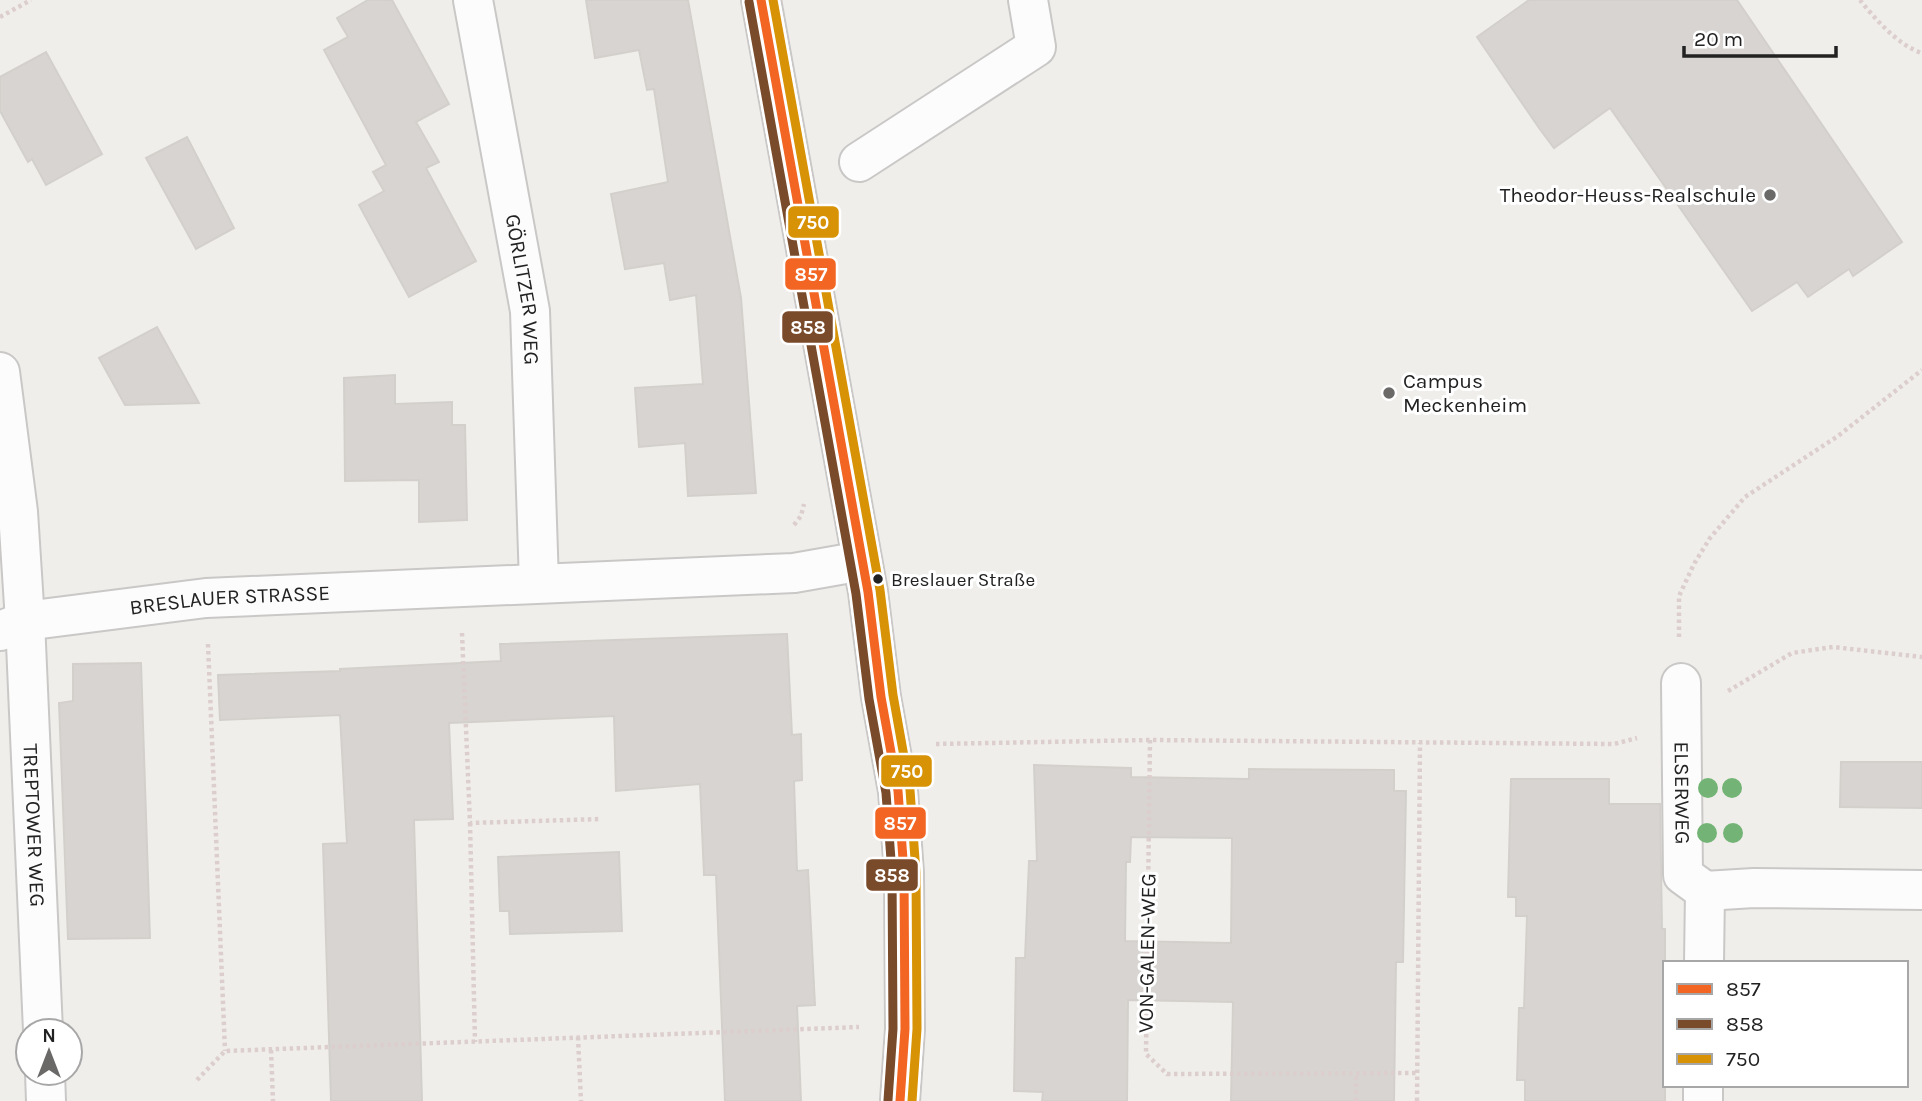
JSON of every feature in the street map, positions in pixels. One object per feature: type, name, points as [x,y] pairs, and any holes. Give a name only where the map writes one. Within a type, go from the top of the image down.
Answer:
[{"type":"street","name":"GÖRLITZER WEG","points":[[473,0],[530,311],[539,583]]},
{"type":"street","points":[[761,0],[862,561],[889,747],[898,790],[904,873],[905,1029],[900,1101]]},
{"type":"street","points":[[859,162],[1036,47],[1028,0]]},
{"type":"street","name":"TREPTOWER WEG","points":[[0,372],[18,512],[13,626],[42,1017]]},
{"type":"street","name":"BRESLAUER STRASSE","points":[[13,626],[206,598],[794,573],[862,561]]},
{"type":"street","name":"ELSERWEG","points":[[1682,701],[1683,875],[1705,891]]},
{"type":"street","points":[[1704,961],[1705,891],[1754,888],[1922,890]]},
{"type":"path","points":[[0,17],[32,0]]},
{"type":"path","points":[[1860,0],[1913,50],[1922,53]]},
{"type":"path","points":[[1682,701],[1679,596],[1693,564],[1710,538],[1745,497],[1838,436],[1922,370]]},
{"type":"path","points":[[789,532],[801,516],[804,500]]},
{"type":"path","points":[[461,586],[475,1042]]},
{"type":"path","points":[[206,598],[225,1051]]},
{"type":"path","points":[[889,747],[967,742],[1150,740],[1614,744],[1647,736],[1682,701],[1791,653],[1833,647],[1922,657]]},
{"type":"path","name":"VON-GALEN-WEG","points":[[1150,740],[1146,1054],[1167,1074],[1417,1073]]},
{"type":"path","points":[[1417,1101],[1420,743]]},
{"type":"path","points":[[470,823],[601,820]]},
{"type":"path","points":[[197,1080],[225,1051],[853,1026],[905,1029]]},
{"type":"path","points":[[578,1037],[581,1101]]},
{"type":"path","points":[[271,1050],[273,1101]]},
{"type":"path","points":[[1356,1074],[1356,1101]]},
{"type":"building","points":[[368,0],[392,0],[449,104],[416,122],[439,162],[426,168],[476,261],[409,297],[359,205],[384,191],[373,172],[386,165],[324,50],[348,37],[337,18]]},
{"type":"building","points":[[586,0],[688,0],[741,298],[756,493],[688,496],[685,443],[639,447],[635,388],[703,384],[696,295],[670,300],[664,263],[625,269],[611,194],[668,182],[654,89],[647,90],[639,50],[595,58]]},
{"type":"building","name":"Theodor-Heuss-Realschule","points":[[1529,0],[1737,0],[1902,242],[1853,276],[1849,269],[1808,297],[1797,282],[1752,311],[1610,108],[1554,148],[1539,128],[1477,37]]},
{"type":"building","points":[[46,52],[102,154],[46,185],[32,159],[28,162],[0,111],[0,77]]},
{"type":"building","points":[[187,137],[234,228],[196,249],[146,158]]},
{"type":"building","points":[[157,327],[199,403],[125,405],[99,358]]},
{"type":"building","points":[[395,375],[395,404],[452,402],[452,425],[465,425],[467,520],[419,522],[419,480],[345,481],[344,378]]},
{"type":"building","points":[[787,634],[792,735],[801,734],[802,780],[794,781],[797,871],[808,870],[815,1005],[797,1006],[801,1101],[725,1101],[716,875],[704,875],[700,784],[616,791],[614,716],[449,723],[453,819],[414,820],[422,1101],[331,1101],[323,844],[347,843],[340,715],[220,720],[218,675],[501,661],[500,644]]},
{"type":"building","points":[[141,663],[150,938],[68,939],[59,703],[73,701],[73,664]]},
{"type":"building","points":[[1841,762],[1922,762],[1922,808],[1840,807]]},
{"type":"building","points":[[1034,765],[1131,768],[1131,777],[1249,779],[1249,769],[1394,770],[1394,791],[1406,791],[1403,962],[1396,962],[1394,1101],[1231,1101],[1233,1002],[1128,1000],[1127,1101],[1042,1101],[1043,1092],[1014,1091],[1016,958],[1025,958],[1029,861],[1037,861]],"holes":[[[1131,837],[1232,838],[1231,943],[1125,941],[1126,862],[1130,862]]]},
{"type":"building","points":[[1511,779],[1609,779],[1609,804],[1660,804],[1662,929],[1665,929],[1665,1101],[1525,1101],[1525,1080],[1517,1080],[1519,1008],[1524,1008],[1527,916],[1516,916],[1516,897],[1508,897]]},
{"type":"building","points":[[619,852],[622,931],[510,934],[509,911],[500,911],[498,857]]},
{"type":"transit line","name":"857","points":[[761,0],[868,592],[881,697],[898,791],[904,873],[905,1029],[900,1101]]},
{"type":"transit line","name":"750","points":[[773,0],[880,590],[893,695],[910,790],[916,873],[917,1029],[912,1101]]},
{"type":"transit line","name":"858","points":[[749,2],[856,594],[869,699],[886,793],[892,873],[893,1029],[888,1100]]},
{"type":"place","name":"Theodor-Heuss-Realschule","points":[[1770,195]]},
{"type":"place","name":"Campus Meckenheim","points":[[1389,393]]},
{"type":"place","name":"Breslauer Straße","points":[[878,579]]}]
